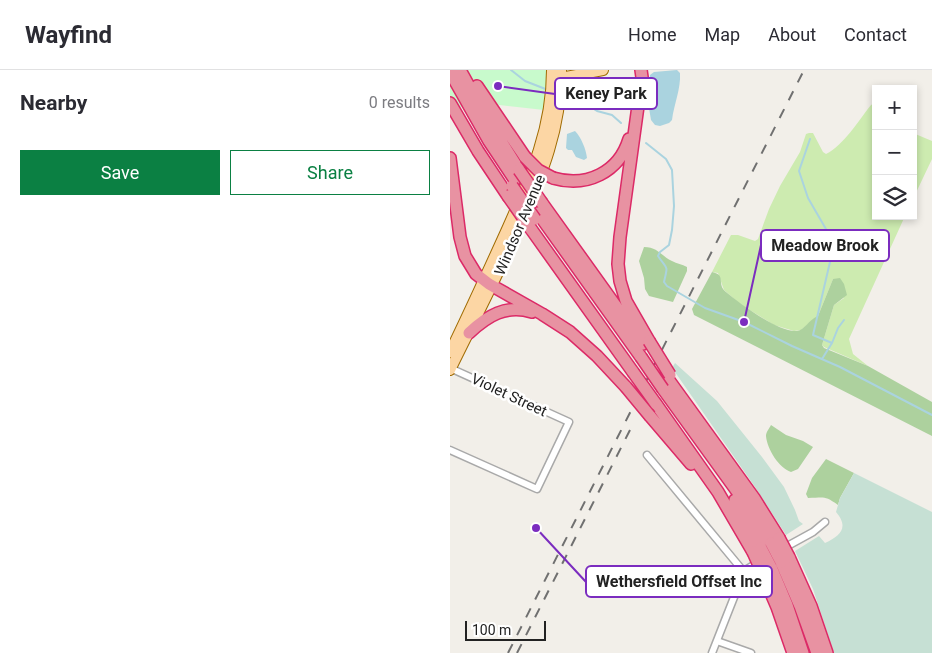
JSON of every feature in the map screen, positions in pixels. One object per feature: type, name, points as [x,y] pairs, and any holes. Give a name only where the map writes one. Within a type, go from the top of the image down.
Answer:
[{"type":"highway","points":[[460,70],[494,129],[513,183]]},
{"type":"highway","points":[[467,70],[525,157],[538,170],[554,178],[573,182],[590,179],[606,172],[619,160],[626,148],[629,136],[640,70]]},
{"type":"highway","points":[[640,70],[642,77],[618,264],[620,282],[641,356]]},
{"type":"highway","points":[[450,72],[513,183],[641,356],[752,513],[766,545],[800,606],[817,653]]},
{"type":"highway","points":[[450,83],[480,135],[536,216],[664,388],[718,492]]},
{"type":"highway","points":[[450,103],[478,151],[513,183]]},
{"type":"highway","points":[[450,158],[461,243],[469,263],[477,274],[488,284],[550,319],[583,343],[626,387],[699,473],[766,545]]},
{"type":"highway","points":[[465,331],[490,316],[507,310],[525,310],[550,319]]},
{"type":"highway","points":[[664,388],[677,391],[754,498],[766,545],[776,564],[813,610],[827,653]]},
{"type":"highway","points":[[776,564],[777,607],[793,653]]},
{"type":"highway","points":[[776,564],[802,653]]},
{"type":"main road","points":[[556,83],[603,70]]},
{"type":"main road","name":"Windsor Avenue","points":[[450,369],[465,331],[544,168],[554,136],[556,83]]},
{"type":"main road","name":"Windsor Avenue","points":[[450,352],[465,331]]},
{"type":"street","name":"Violet Street","points":[[450,369],[569,422],[536,490],[450,450]]},
{"type":"street","points":[[647,455],[744,572]]},
{"type":"street","points":[[712,653],[744,572],[752,565],[813,532],[825,522]]},
{"type":"street","points":[[717,641],[751,653]]},
{"type":"green space","points":[[450,70],[549,70],[544,110],[482,103],[450,109]]},
{"type":"green space","points":[[871,105],[872,220],[903,220],[849,339],[853,354],[868,366],[822,345],[834,305],[844,298],[833,279],[818,316],[801,330],[794,331],[774,325],[740,304],[724,290],[718,273],[712,272],[731,235],[738,235],[755,241],[758,239],[769,209],[800,152],[806,134],[813,133],[826,154],[845,139]]},
{"type":"green space","points":[[917,135],[932,141],[932,159],[917,191]]},
{"type":"green space","points":[[644,247],[653,248],[668,259],[687,267],[673,302],[649,296],[645,289],[639,261]]},
{"type":"green space","points":[[712,272],[719,275],[723,289],[749,310],[780,327],[797,331],[818,316],[833,279],[840,278],[847,295],[834,305],[822,345],[824,348],[868,366],[932,402],[932,436],[694,315],[692,309]]},
{"type":"green space","points":[[675,363],[717,401],[762,457],[784,487],[799,521],[803,524],[786,535],[672,368]]},
{"type":"green space","points":[[771,425],[786,435],[813,447],[798,469],[791,472],[787,470],[774,457],[766,436]]},
{"type":"green space","points":[[826,459],[854,473],[838,505],[827,498],[808,498],[806,494],[812,478]]},
{"type":"green space","points":[[854,473],[932,512],[932,653],[834,653],[813,589],[795,551],[819,536],[825,543],[839,534],[842,522],[836,512],[840,498]]},
{"type":"water","points":[[677,70],[680,73],[679,85],[672,120],[660,126],[655,125],[651,120],[649,108],[650,75],[654,72]]},
{"type":"water","points":[[575,131],[586,151],[587,158],[584,160],[576,157],[572,150],[566,148],[567,134]]},
{"type":"waterway","points":[[511,70],[525,81],[548,90]]},
{"type":"waterway","points":[[565,94],[573,96],[597,111],[612,115],[621,123]]},
{"type":"waterway","points":[[810,139],[799,171],[808,198],[830,236],[833,249],[813,335],[832,343],[822,359]]},
{"type":"waterway","points":[[646,143],[666,159],[672,170],[674,206],[672,230],[669,245],[658,256],[666,268],[664,282],[667,286],[705,308],[744,322],[840,367],[932,415]]},
{"type":"waterway","points":[[832,343],[838,328],[844,320]]},
{"type":"railway","points":[[508,653],[804,70]]},
{"type":"railway","points":[[517,653],[631,428]]},
{"type":"place","name":"Keney Park","points":[[498,86]]},
{"type":"place","name":"Meadow Brook","points":[[744,322]]},
{"type":"place","name":"Wethersfield Offset Inc","points":[[536,528]]}]
